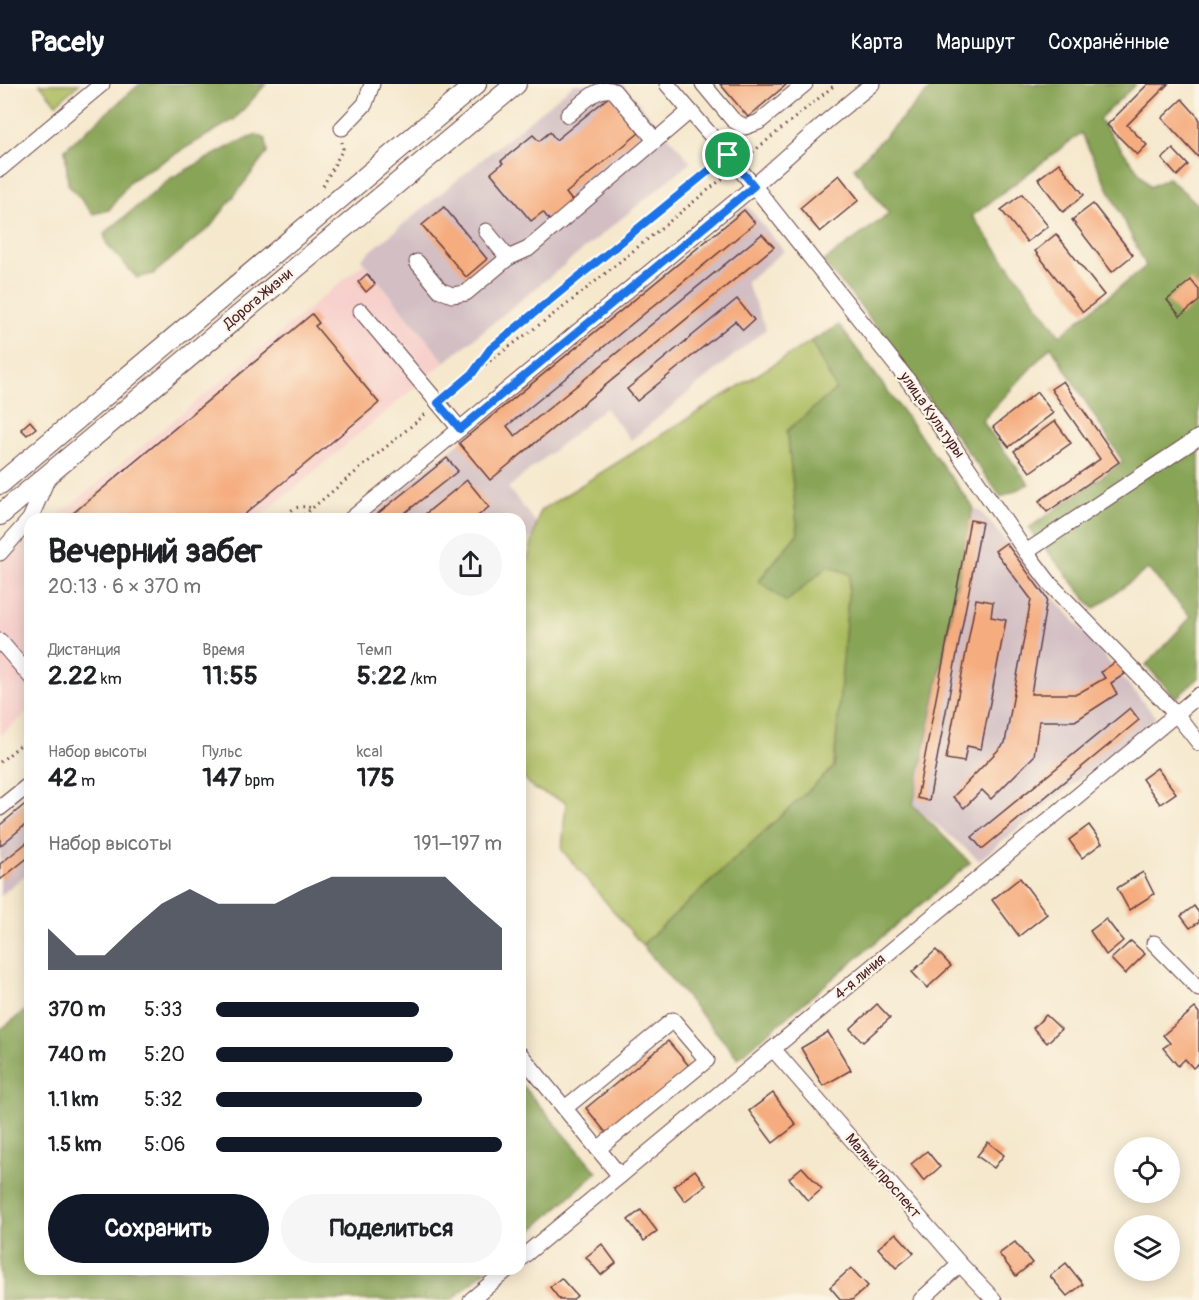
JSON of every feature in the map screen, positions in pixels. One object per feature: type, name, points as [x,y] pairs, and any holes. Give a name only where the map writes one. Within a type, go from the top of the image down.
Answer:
[{"type":"main road","name":"Дорога Жизни","points":[[0,484],[476,84]]},
{"type":"main road","name":"Дорога Жизни","points":[[0,515],[516,84]]},
{"type":"street","points":[[0,169],[102,84]]},
{"type":"street","points":[[342,128],[365,104],[372,84]]},
{"type":"street","points":[[703,84],[733,120],[745,127],[759,122],[805,84]]},
{"type":"street","points":[[358,513],[754,186],[872,84]]},
{"type":"street","name":"улица Культуры","points":[[673,86],[690,111],[736,160],[754,186],[910,382],[1051,585],[1176,714],[1199,742]]},
{"type":"street","points":[[568,115],[600,89],[608,88],[614,91],[655,140]]},
{"type":"street","points":[[417,262],[440,290],[453,295],[466,293],[508,258],[528,249],[690,111]]},
{"type":"street","points":[[486,231],[508,258]]},
{"type":"street","points":[[361,311],[460,429]]},
{"type":"street","points":[[1026,552],[1199,437]]},
{"type":"street","points":[[35,513],[49,474]]},
{"type":"street","points":[[0,553],[24,526]]},
{"type":"street","points":[[0,641],[24,669]]},
{"type":"street","name":"4-я линия","points":[[526,1254],[1199,695]]},
{"type":"street","points":[[0,808],[24,789]]},
{"type":"street","points":[[1154,943],[1199,989]]},
{"type":"street","points":[[565,1108],[673,1020],[707,1060],[598,1149]]},
{"type":"street","name":"Малый проспект","points":[[772,1050],[994,1300]]},
{"type":"street","points":[[526,1061],[620,1176]]},
{"type":"street","points":[[921,1300],[960,1264]]},
{"type":"street","points":[[471,1300],[501,1275]]},
{"type":"path","points":[[472,374],[490,349],[836,84]]},
{"type":"path","points":[[323,186],[343,149],[342,128]]},
{"type":"path","points":[[307,513],[472,374],[565,306],[725,177],[736,160]]},
{"type":"path","points":[[287,513],[290,509],[302,505],[313,508]]},
{"type":"path","points":[[0,762],[24,742]]},
{"type":"shaded area","points":[[574,84],[622,84],[691,162],[445,362],[361,259]]},
{"type":"shaded area","points":[[747,206],[784,251],[746,282],[766,329],[631,440],[605,408],[508,488],[541,529],[526,542],[526,513],[373,513]]},
{"type":"shaded area","points":[[364,263],[445,362],[265,513],[61,513]]},
{"type":"shaded area","points":[[973,507],[982,513],[1156,717],[979,860],[913,805]]},
{"type":"shaded area","points":[[24,544],[24,715],[0,736],[0,563]]},
{"type":"shaded area","points":[[24,801],[24,876],[0,896],[0,820]]},
{"type":"green space","points":[[40,84],[79,84],[56,104]]},
{"type":"green space","points":[[140,84],[266,84],[235,119],[131,180],[109,210],[93,214],[68,184],[65,149]]},
{"type":"green space","points":[[935,84],[1136,84],[1099,119],[1150,187],[1168,178],[1199,205],[1199,678],[1176,698],[1146,665],[1191,617],[1148,569],[1094,609],[1029,528],[1123,462],[1051,346],[982,421],[1029,484],[1001,497],[860,305],[823,262],[889,214],[854,168]],"holes":[[[1081,133],[1146,266],[1060,335],[972,216]]]},
{"type":"green space","points":[[257,135],[266,139],[267,153],[211,226],[153,274],[137,278],[107,245],[104,234],[171,178],[236,143]]},
{"type":"green space","points":[[839,325],[973,507],[913,805],[970,863],[738,1058],[642,945],[834,767],[850,574],[828,566],[786,602],[759,581],[798,533],[787,431],[836,389],[811,341]]},
{"type":"green space","points":[[811,341],[836,389],[787,431],[798,533],[759,580],[786,601],[828,566],[850,574],[834,767],[642,945],[562,850],[566,802],[534,789],[526,780],[526,566],[540,511]]},
{"type":"green space","points":[[24,1012],[24,1275],[480,1275],[452,1300],[0,1300],[0,1030]]},
{"type":"green space","points":[[526,1090],[597,1172],[526,1236]]},
{"type":"building","points":[[720,84],[787,84],[748,117]]},
{"type":"building","points":[[1148,84],[1168,84],[1127,125],[1147,145],[1137,155],[1107,125]]},
{"type":"building","points":[[610,96],[639,133],[566,193],[573,202],[550,221],[543,212],[531,221],[491,173],[503,163],[501,161],[533,135],[539,141],[550,132],[556,140]]},
{"type":"building","points":[[1182,99],[1199,118],[1199,158],[1162,118]]},
{"type":"building","points":[[1173,149],[1188,165],[1177,176],[1162,159]]},
{"type":"building","points":[[1059,163],[1084,195],[1063,212],[1038,179]]},
{"type":"building","points":[[839,175],[859,200],[820,232],[800,208]]},
{"type":"building","points":[[1022,194],[1048,226],[1027,242],[1001,210]]},
{"type":"building","points":[[1093,204],[1133,255],[1112,272],[1072,220]]},
{"type":"building","points":[[444,207],[487,259],[466,277],[422,225]]},
{"type":"building","points":[[744,210],[755,223],[507,426],[515,436],[762,234],[774,247],[490,480],[459,443]]},
{"type":"building","points":[[1056,234],[1104,295],[1083,312],[1035,251]]},
{"type":"building","points":[[367,274],[375,284],[366,292],[358,282]]},
{"type":"building","points":[[1191,280],[1199,290],[1199,301],[1180,316],[1167,300]]},
{"type":"building","points":[[737,299],[754,320],[743,330],[735,321],[637,401],[627,389]]},
{"type":"building","points":[[312,314],[319,323],[315,326],[379,403],[246,513],[73,513]]},
{"type":"building","points":[[1063,381],[1119,462],[1047,512],[1039,501],[1100,459],[1051,389]]},
{"type":"building","points":[[1037,392],[1053,413],[1009,447],[993,427]]},
{"type":"building","points":[[30,421],[36,428],[27,435],[21,429]]},
{"type":"building","points":[[1055,421],[1071,443],[1030,472],[1014,451]]},
{"type":"building","points":[[447,458],[458,471],[405,513],[378,513]]},
{"type":"building","points":[[467,480],[489,507],[482,513],[426,513]]},
{"type":"building","points":[[970,520],[982,522],[929,801],[917,798]]},
{"type":"building","points":[[1006,543],[1047,599],[1031,694],[1077,694],[1105,678],[1101,672],[1117,661],[1125,674],[1111,683],[1117,694],[1075,721],[1039,721],[1034,756],[991,799],[982,790],[964,808],[953,797],[1005,743],[1031,599],[995,551]]},
{"type":"building","points":[[976,599],[993,602],[991,617],[1006,620],[981,749],[967,746],[964,762],[946,759]]},
{"type":"building","points":[[1130,708],[1139,720],[982,849],[972,837]]},
{"type":"building","points":[[1157,768],[1176,793],[1160,804],[1142,779]]},
{"type":"building","points":[[24,805],[24,826],[0,846],[0,825]]},
{"type":"building","points":[[1089,825],[1102,843],[1082,858],[1069,840]]},
{"type":"building","points":[[24,845],[24,861],[0,880],[0,864]]},
{"type":"building","points":[[1143,872],[1154,894],[1129,910],[1117,888]]},
{"type":"building","points":[[1020,878],[1047,914],[1019,936],[992,900]]},
{"type":"building","points":[[1194,906],[1199,913],[1199,922],[1190,928],[1181,916]]},
{"type":"building","points":[[1106,919],[1123,941],[1106,955],[1090,931]]},
{"type":"building","points":[[1131,941],[1145,954],[1125,974],[1111,959]]},
{"type":"building","points":[[936,950],[951,966],[927,988],[912,972]]},
{"type":"building","points":[[877,1004],[890,1018],[863,1042],[850,1029]]},
{"type":"building","points":[[1195,1008],[1199,1013],[1199,1063],[1193,1068],[1185,1059],[1178,1066],[1163,1048],[1170,1043],[1163,1035]]},
{"type":"building","points":[[1046,1015],[1061,1029],[1047,1043],[1033,1028]]},
{"type":"building","points":[[828,1032],[851,1070],[823,1086],[801,1048]]},
{"type":"building","points":[[668,1041],[690,1067],[607,1134],[586,1108]]},
{"type":"building","points":[[773,1093],[796,1125],[773,1143],[749,1111]]},
{"type":"building","points":[[988,1142],[1004,1155],[994,1168],[977,1156]]},
{"type":"building","points":[[927,1151],[940,1167],[924,1181],[911,1164]]},
{"type":"building","points":[[802,1167],[822,1189],[808,1201],[789,1178]]},
{"type":"building","points":[[695,1170],[706,1185],[685,1201],[674,1186]]},
{"type":"building","points":[[641,1210],[657,1231],[644,1241],[628,1220]]},
{"type":"building","points":[[896,1233],[914,1253],[896,1268],[878,1248]]},
{"type":"building","points":[[1015,1242],[1032,1263],[1016,1276],[999,1254]]},
{"type":"building","points":[[602,1244],[616,1263],[601,1275],[586,1257]]},
{"type":"building","points":[[1066,1263],[1083,1284],[1067,1296],[1050,1276]]},
{"type":"building","points":[[851,1268],[868,1286],[852,1300],[841,1300],[830,1287]]},
{"type":"building","points":[[561,1278],[577,1296],[572,1300],[560,1300],[550,1287]]},
{"type":"route","points":[[728,155],[754,186],[460,429],[438,403],[472,374],[490,349],[728,155]]}]
